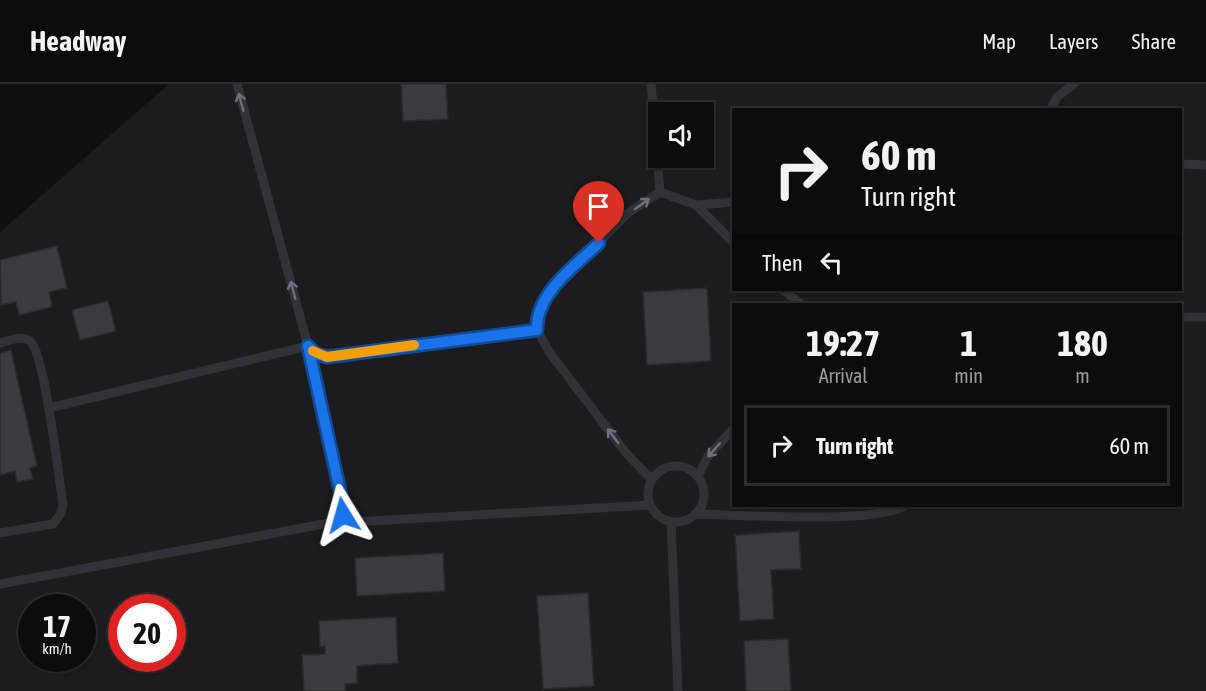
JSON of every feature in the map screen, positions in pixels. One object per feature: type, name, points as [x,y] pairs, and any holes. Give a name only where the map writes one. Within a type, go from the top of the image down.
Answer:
[{"type":"lane","points":[[237,84],[308,346],[342,500],[343,515],[337,523]]},
{"type":"lane","points":[[651,84],[660,192]]},
{"type":"lane","points":[[1051,108],[1057,97],[1074,84]]},
{"type":"lane","points":[[1182,164],[1206,165]]},
{"type":"lane","points":[[660,192],[696,206],[732,241]]},
{"type":"lane","points":[[652,480],[626,453],[549,353],[537,330],[537,317],[554,287],[628,213],[660,192]]},
{"type":"lane","points":[[696,206],[732,202]]},
{"type":"lane","points":[[784,291],[800,303]]},
{"type":"lane","points":[[1182,317],[1206,316]]},
{"type":"lane","points":[[308,346],[316,354],[327,357],[537,330]]},
{"type":"lane","points":[[0,342],[21,338],[32,343],[49,408],[63,505],[60,516],[53,524],[0,533]]},
{"type":"lane","points":[[49,408],[308,346]]},
{"type":"lane","points":[[698,476],[708,456],[732,430]]},
{"type":"lane","points":[[675,466],[691,470],[698,476],[705,494],[703,504],[696,514],[681,522],[662,519],[650,505],[648,497],[652,480],[662,469],[675,466]]},
{"type":"lane","points":[[0,584],[337,523],[650,505]]},
{"type":"lane","points":[[696,514],[867,515],[902,507]]},
{"type":"lane","points":[[671,522],[678,691]]},
{"type":"shaded area","points":[[169,84],[1206,84],[1206,691],[0,691],[0,232]]},
{"type":"building","points":[[401,84],[446,84],[448,119],[403,121]]},
{"type":"building","points":[[57,246],[67,288],[49,292],[52,307],[19,315],[16,302],[1,305],[0,260]]},
{"type":"building","points":[[707,288],[711,361],[647,365],[643,292]]},
{"type":"building","points":[[108,301],[116,331],[80,340],[72,310]]},
{"type":"building","points":[[11,350],[37,466],[30,468],[33,479],[17,482],[15,471],[0,475],[0,353]]},
{"type":"building","points":[[799,531],[801,569],[771,570],[774,619],[740,621],[735,535]]},
{"type":"building","points":[[443,553],[445,591],[357,596],[355,558]]},
{"type":"building","points":[[588,593],[594,686],[543,689],[537,596]]},
{"type":"building","points":[[396,617],[398,663],[357,666],[357,683],[345,684],[346,691],[304,691],[302,655],[325,654],[325,646],[320,647],[319,621]]},
{"type":"building","points":[[788,639],[791,691],[746,691],[744,641]]},
{"type":"slow traffic","points":[[313,351],[327,357],[414,345]]},
{"type":"route","points":[[343,515],[342,500],[308,346],[316,354],[327,357],[537,330],[537,317],[554,287],[599,243]]}]
